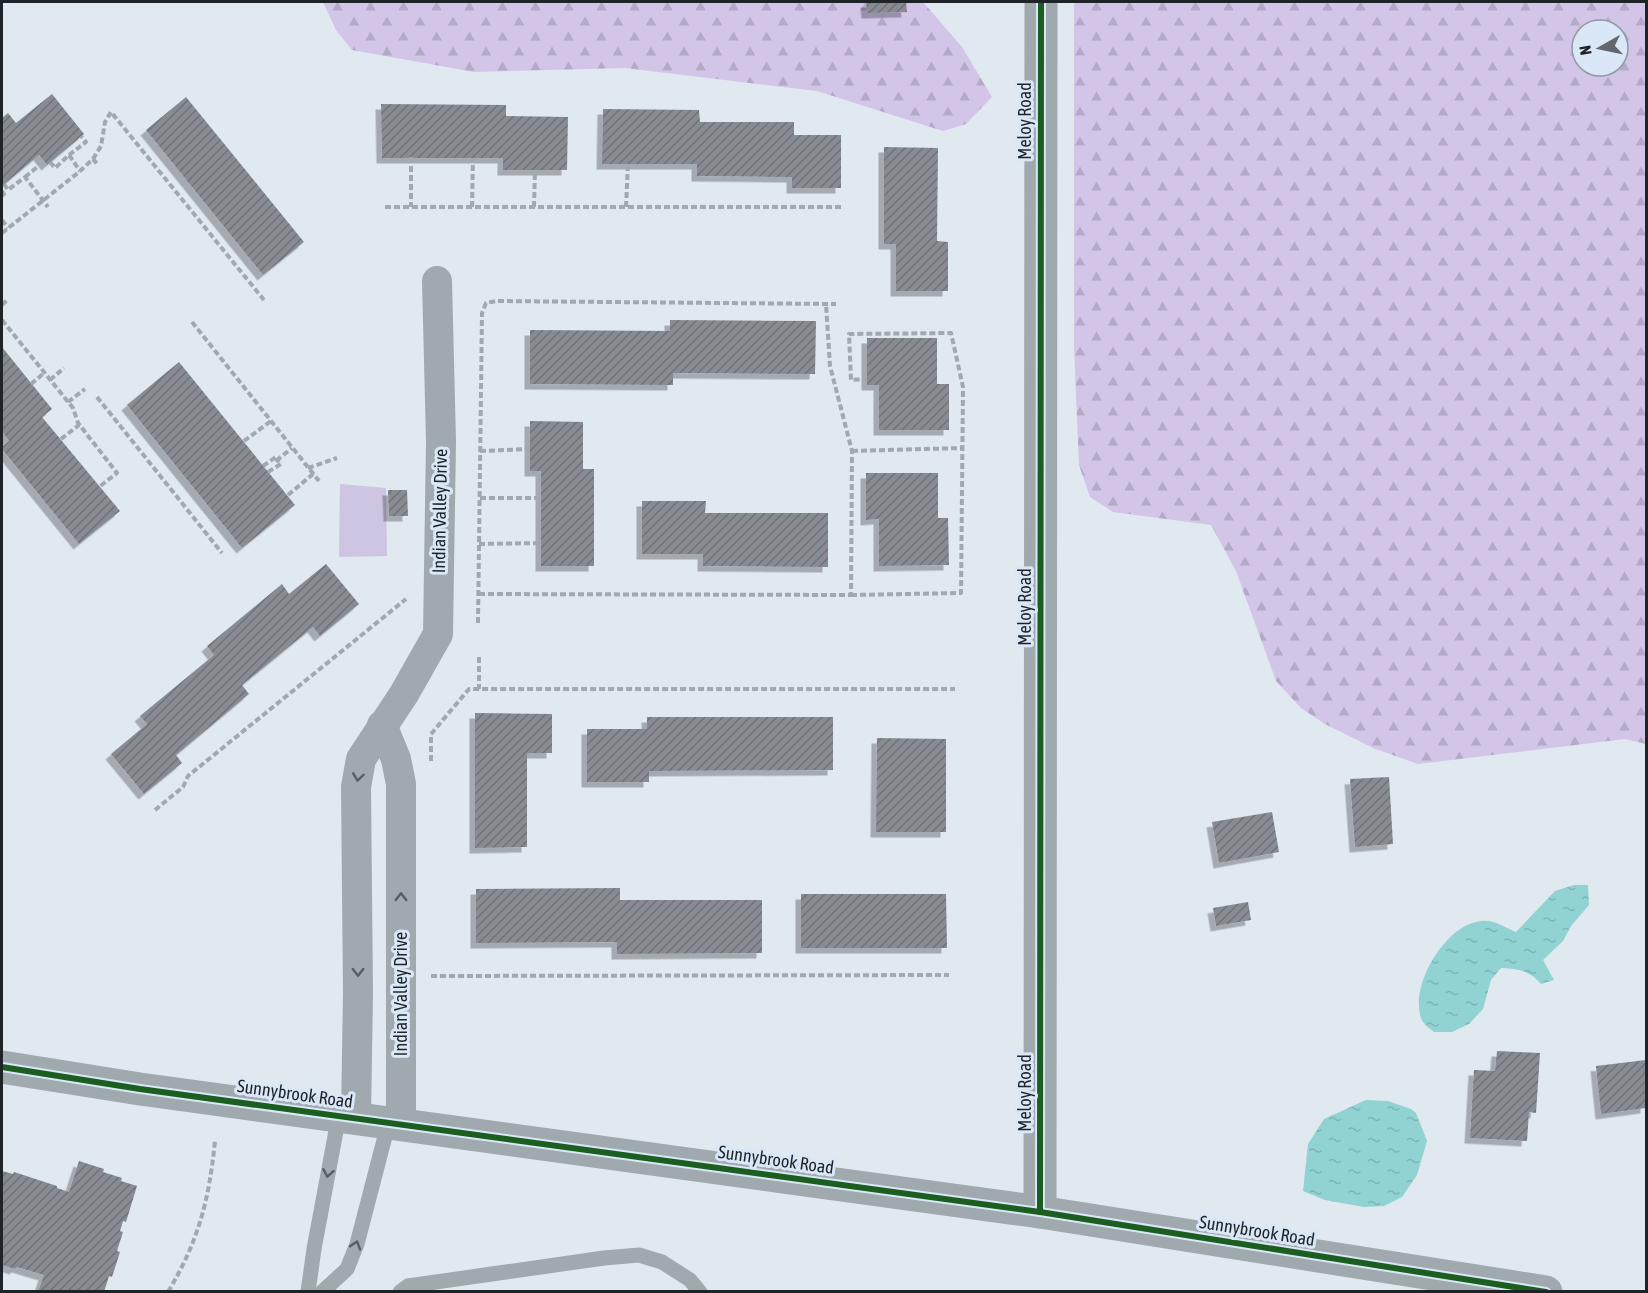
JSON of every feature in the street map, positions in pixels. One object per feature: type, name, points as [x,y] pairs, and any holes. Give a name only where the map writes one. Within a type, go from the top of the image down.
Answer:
[{"type":"street","name":"Meloy Road","points":[[1040,1212],[1041,2]]},
{"type":"street","name":"Indian Valley Drive","points":[[347,1116],[356,787],[361,759],[404,694],[438,634],[441,441],[437,281]]},
{"type":"street","name":"Indian Valley Drive","points":[[382,725],[396,759],[401,784],[395,1122]]},
{"type":"street","name":"Sunnybrook Road","points":[[2,1067],[140,1089],[395,1122],[1040,1212],[1498,1287],[1546,1292]]},
{"type":"lane","points":[[308,1292],[314,1249],[347,1116]]},
{"type":"lane","points":[[322,1292],[347,1269],[395,1122]]},
{"type":"lane","points":[[400,1292],[408,1286],[639,1255],[663,1262],[690,1280],[700,1292]]},
{"type":"path","points":[[2,233],[93,159],[101,146],[105,122],[111,112],[264,300]]},
{"type":"path","points":[[50,162],[55,168],[86,142],[81,136]]},
{"type":"path","points":[[69,156],[80,171]]},
{"type":"path","points":[[4,183],[8,189],[41,164],[36,158]]},
{"type":"path","points":[[411,158],[411,207]]},
{"type":"path","points":[[472,207],[473,158]]},
{"type":"path","points":[[93,159],[98,165]]},
{"type":"path","points":[[626,207],[628,164]]},
{"type":"path","points":[[534,207],[535,170]]},
{"type":"path","points":[[24,177],[48,207]]},
{"type":"path","points":[[385,207],[843,207]]},
{"type":"path","points":[[2,220],[8,228]]},
{"type":"path","points":[[2,305],[8,300]]},
{"type":"path","points":[[478,623],[482,313],[486,303],[496,301],[836,304]]},
{"type":"path","points":[[826,304],[830,366],[852,451],[851,595]]},
{"type":"path","points":[[2,320],[3,327],[73,408],[79,424],[117,473],[99,487]]},
{"type":"path","points":[[192,322],[319,481]]},
{"type":"path","points":[[479,594],[961,593],[963,387],[951,333],[849,334],[851,380],[867,379]]},
{"type":"path","points":[[50,380],[64,368]]},
{"type":"path","points":[[31,384],[45,373]]},
{"type":"path","points":[[68,402],[85,389]]},
{"type":"path","points":[[97,397],[222,553]]},
{"type":"path","points":[[244,441],[270,421]]},
{"type":"path","points":[[61,439],[79,424]]},
{"type":"path","points":[[277,460],[292,448]]},
{"type":"path","points":[[852,451],[962,448]]},
{"type":"path","points":[[480,451],[530,449]]},
{"type":"path","points":[[264,466],[276,457],[281,464],[268,472]]},
{"type":"path","points":[[308,468],[337,458]]},
{"type":"path","points":[[288,495],[313,474]]},
{"type":"path","points":[[480,498],[541,498]]},
{"type":"path","points":[[479,543],[541,543]]},
{"type":"path","points":[[155,810],[183,787],[188,776],[412,594]]},
{"type":"path","points":[[479,657],[479,689]]},
{"type":"path","points":[[430,768],[431,734],[469,689],[955,689]]},
{"type":"path","points":[[429,965],[429,976],[949,975]]},
{"type":"path","points":[[168,1292],[186,1262],[198,1235],[211,1181],[215,1141]]},
{"type":"green space","points":[[323,2],[923,2],[962,47],[992,97],[966,124],[943,131],[817,91],[625,68],[474,72],[352,50],[336,30]]},
{"type":"green space","points":[[1074,2],[1646,2],[1646,744],[1625,739],[1418,764],[1373,748],[1325,724],[1301,708],[1276,681],[1236,571],[1211,525],[1113,512],[1090,497],[1079,465],[1074,347]]},
{"type":"shaded area","points":[[340,484],[386,488],[387,556],[339,557]]},
{"type":"water","points":[[1574,885],[1588,885],[1589,905],[1571,926],[1563,941],[1543,960],[1554,980],[1541,984],[1523,971],[1501,968],[1491,980],[1483,1009],[1469,1024],[1452,1032],[1434,1032],[1425,1024],[1421,1018],[1419,1005],[1421,989],[1433,959],[1455,933],[1468,925],[1481,921],[1495,923],[1516,932],[1555,891]]},
{"type":"water","points":[[1366,1100],[1388,1101],[1411,1109],[1416,1113],[1427,1141],[1417,1175],[1402,1197],[1384,1206],[1364,1207],[1325,1200],[1303,1191],[1308,1144],[1324,1119]]},
{"type":"building","points":[[866,2],[906,2],[907,12],[867,13]]},
{"type":"building","points":[[52,94],[84,134],[47,165],[39,155],[2,186],[2,118],[8,113],[16,123]]},
{"type":"building","points":[[186,97],[304,242],[263,275],[146,130]]},
{"type":"building","points":[[381,104],[506,105],[506,116],[568,117],[567,170],[503,170],[503,158],[382,158]]},
{"type":"building","points":[[603,109],[699,110],[700,122],[794,122],[794,135],[841,135],[841,188],[792,188],[792,177],[697,176],[697,164],[602,164]]},
{"type":"building","points":[[884,147],[938,148],[937,241],[948,242],[948,291],[896,291],[896,244],[884,244]]},
{"type":"building","points":[[670,320],[816,321],[815,374],[673,373],[673,385],[530,384],[530,330],[670,331]]},
{"type":"building","points":[[867,338],[937,338],[937,384],[949,384],[949,430],[879,430],[879,385],[867,385]]},
{"type":"building","points":[[2,347],[52,409],[42,417],[120,511],[79,544],[2,449],[9,441],[2,431]]},
{"type":"building","points":[[179,362],[295,505],[242,548],[127,405]]},
{"type":"building","points":[[530,421],[583,422],[583,469],[594,469],[594,566],[541,566],[541,471],[530,471]]},
{"type":"building","points":[[866,473],[938,473],[938,518],[948,518],[949,565],[879,566],[879,519],[866,520]]},
{"type":"building","points":[[388,490],[407,490],[408,516],[389,516]]},
{"type":"building","points":[[642,501],[706,501],[705,513],[828,513],[828,567],[703,566],[703,554],[642,554]]},
{"type":"building","points":[[326,564],[359,604],[320,636],[313,627],[242,685],[249,694],[176,755],[182,763],[144,794],[111,754],[147,724],[140,716],[214,655],[207,646],[282,584],[289,594]]},
{"type":"building","points":[[475,713],[552,714],[552,753],[527,753],[527,847],[475,848]]},
{"type":"building","points":[[647,717],[833,717],[833,770],[649,771],[649,782],[587,782],[587,729],[647,729]]},
{"type":"building","points":[[877,738],[946,739],[946,832],[876,832]]},
{"type":"building","points":[[1389,777],[1393,844],[1355,847],[1350,779]]},
{"type":"building","points":[[1272,812],[1279,852],[1219,863],[1212,822]]},
{"type":"building","points":[[620,888],[620,900],[762,900],[762,953],[617,954],[617,942],[476,943],[476,889]]},
{"type":"building","points":[[801,894],[946,894],[947,948],[801,948]]},
{"type":"building","points":[[1248,902],[1251,920],[1216,926],[1213,908]]},
{"type":"building","points":[[1497,1051],[1540,1053],[1536,1113],[1529,1112],[1527,1141],[1470,1138],[1474,1070],[1495,1071]]},
{"type":"building","points":[[1646,1060],[1646,1108],[1601,1114],[1596,1066]]},
{"type":"building","points":[[79,1161],[104,1169],[103,1172],[137,1186],[126,1222],[123,1221],[120,1231],[123,1232],[117,1251],[120,1252],[112,1277],[109,1276],[104,1292],[38,1292],[44,1275],[2,1265],[2,1171],[13,1174],[14,1172],[69,1192]]},
{"type":"cycle path","points":[[1040,1212],[1041,2]]},
{"type":"cycle path","points":[[2,1067],[140,1089],[1040,1212],[1546,1292]]}]
